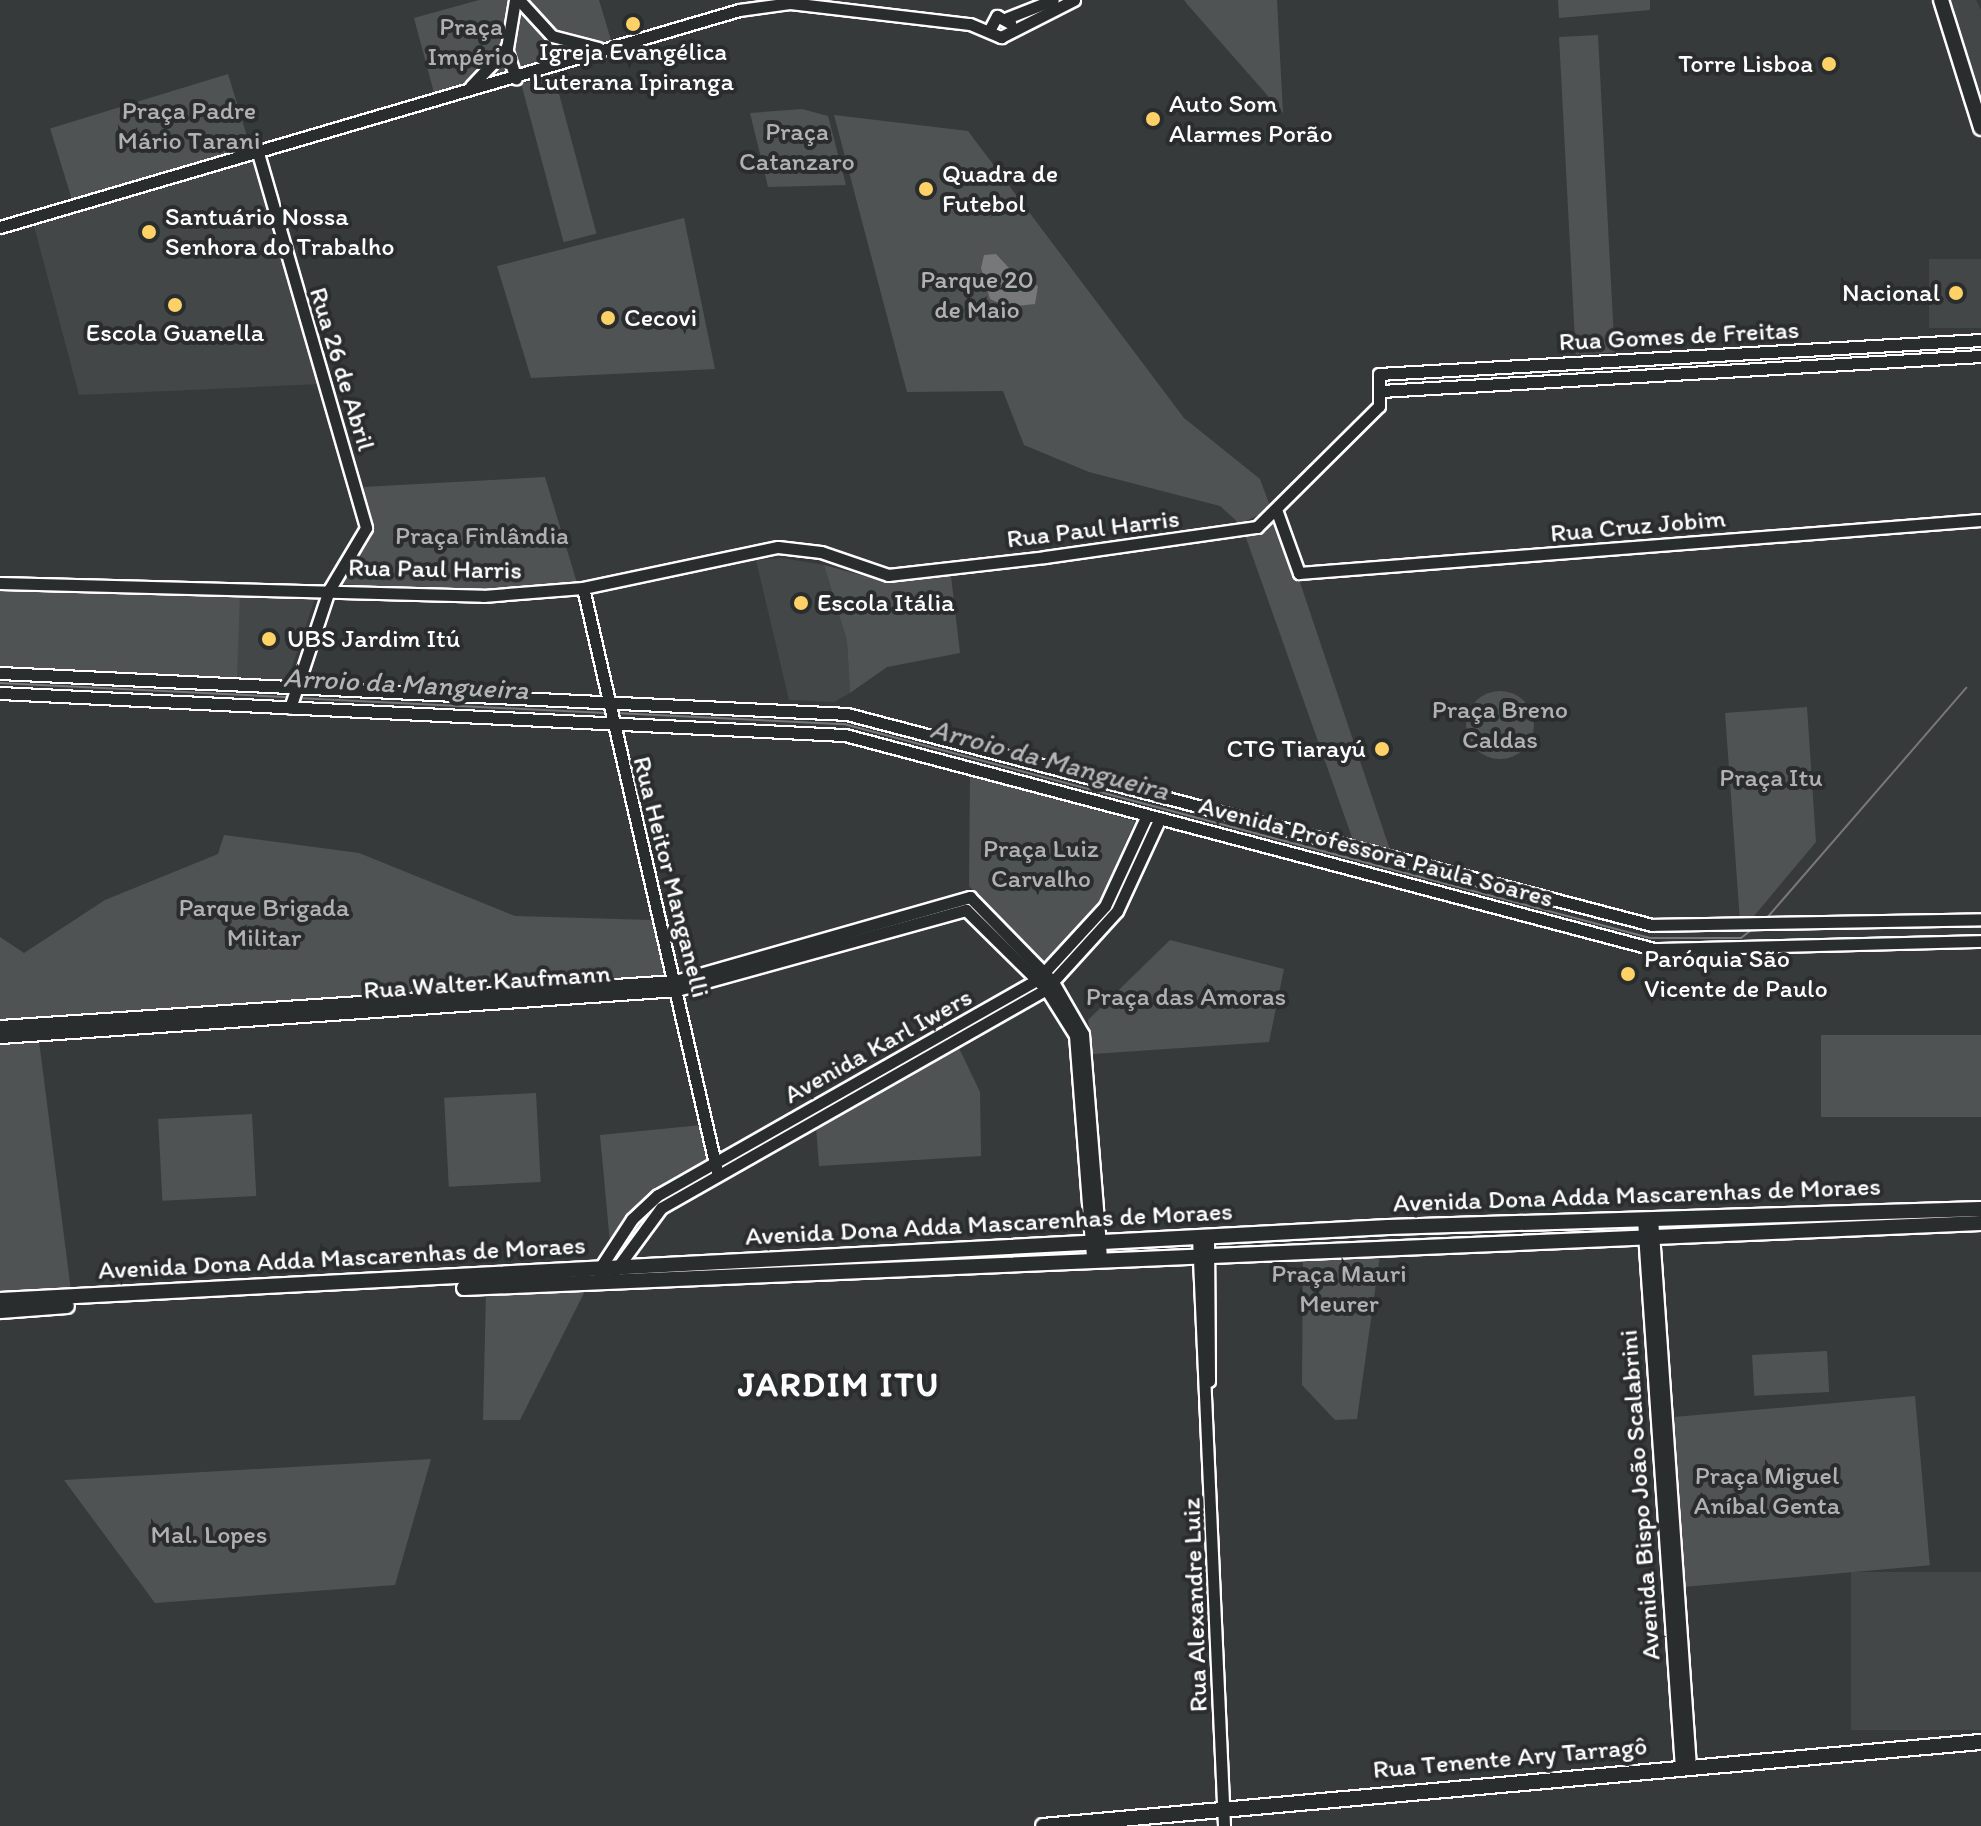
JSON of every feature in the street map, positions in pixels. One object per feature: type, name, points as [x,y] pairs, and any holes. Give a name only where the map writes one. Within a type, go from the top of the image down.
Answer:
[{"type":"main road","points":[[1941,0],[1981,128]]},
{"type":"main road","name":"Avenida Dona Adda Mascarenhas de Moraes","points":[[0,1300],[1981,1209]]},
{"type":"main road","name":"Avenida Dona Adda Mascarenhas de Moraes","points":[[1648,1226],[1981,1223]]},
{"type":"main road","name":"Avenida Dona Adda Mascarenhas de Moraes","points":[[0,1311],[605,1274]]},
{"type":"main road","name":"Rua Tenente Ary Tarragô","points":[[1043,1826],[1223,1807],[1981,1742]]},
{"type":"street","points":[[517,0],[540,28],[552,36],[586,47],[619,45]]},
{"type":"street","points":[[459,91],[487,75],[507,48],[514,31],[517,0]]},
{"type":"street","points":[[990,24],[1001,37],[1008,23],[1053,0]]},
{"type":"street","points":[[0,227],[770,3],[990,24],[1008,23],[1074,0]]},
{"type":"street","points":[[514,31],[540,28]]},
{"type":"street","points":[[552,36],[560,50],[555,65]]},
{"type":"street","points":[[507,48],[516,78]]},
{"type":"street","name":"Rua 26 de Abril","points":[[258,153],[366,524],[329,590],[292,697]]},
{"type":"street","name":"Rua Gomes de Freitas","points":[[1981,340],[1379,374],[1381,391],[1981,356]]},
{"type":"street","points":[[1277,512],[1377,409],[1381,391]]},
{"type":"street","name":"Rua Paul Harris","points":[[0,583],[483,596],[583,588],[778,547],[821,552],[888,575],[1242,533],[1277,512]]},
{"type":"street","name":"Rua Cruz Jobim","points":[[1277,512],[1299,573],[1981,520]]},
{"type":"street","name":"Rua Heitor Manganelli","points":[[583,588],[608,712],[676,985],[716,1171]]},
{"type":"street","name":"Avenida Professora Paula Soares","points":[[0,673],[292,697],[608,712],[845,735],[1147,815],[1628,930],[1760,922],[1977,919]]},
{"type":"street","name":"Avenida Professora Paula Soares","points":[[0,693],[292,697],[608,712],[847,714],[1628,930],[1654,949],[1979,941]]},
{"type":"street","name":"Avenida Karl Iwers","points":[[1045,981],[1105,906],[1147,815]]},
{"type":"street","name":"Avenida Karl Iwers","points":[[605,1274],[647,1220],[716,1171],[1045,981],[1117,911],[1160,818]]},
{"type":"street","name":"Rua Walter Kaufmann","points":[[0,1026],[676,985],[963,897],[976,899],[1045,981]]},
{"type":"street","name":"Rua Walter Kaufmann","points":[[0,1037],[676,985],[966,910],[1045,981]]},
{"type":"street","points":[[1977,919],[1965,935],[1979,941]]},
{"type":"street","points":[[1045,981],[1083,1034],[1096,1250]]},
{"type":"street","name":"Avenida Bispo João Scalabrini","points":[[1648,1226],[1685,1768]]},
{"type":"street","name":"Rua Alexandre Luiz","points":[[1203,1244],[1224,1826]]},
{"type":"shaded area","points":[[1950,0],[1976,0],[1981,10],[1981,107]]},
{"type":"shaded area","name":"Escola Guanella","points":[[256,160],[319,384],[79,395],[34,226]]},
{"type":"shaded area","points":[[996,254],[1020,280],[1038,286],[1035,304],[1007,307],[990,299],[981,268],[984,255]]},
{"type":"shaded area","name":"Nacional","points":[[1929,259],[1981,259],[1981,328],[1929,328]]},
{"type":"shaded area","name":"Escola Itália","points":[[782,558],[824,565],[847,641],[850,693],[834,702],[789,700],[756,560]]},
{"type":"shaded area","name":"UBS Jardim Itú","points":[[240,595],[315,598],[287,682],[232,679]]},
{"type":"shaded area","points":[[1851,1572],[1981,1572],[1981,1730],[1851,1730]]},
{"type":"green space","name":"Praça Império","points":[[479,0],[599,0],[611,40],[434,93],[414,18]]},
{"type":"green space","points":[[1184,0],[1277,0],[1283,113],[1187,4]]},
{"type":"green space","points":[[1558,0],[1650,0],[1650,10],[1559,18]]},
{"type":"green space","points":[[1598,35],[1615,353],[1576,355],[1559,37]]},
{"type":"green space","name":"Praça Padre Mário Tarani","points":[[228,74],[251,148],[73,202],[50,128]]},
{"type":"green space","points":[[554,75],[596,233],[564,242],[521,84]]},
{"type":"green space","name":"Praça Catanzaro","points":[[802,109],[828,116],[846,185],[768,187],[750,113]]},
{"type":"green space","name":"Parque 20 de Maio","points":[[834,115],[968,131],[1184,418],[1260,479],[1271,509],[1240,524],[1220,506],[1089,472],[1024,445],[1003,391],[907,392]]},
{"type":"green space","name":"Cecovi","points":[[684,218],[715,369],[531,378],[497,266]]},
{"type":"green space","name":"Praça Finlândia","points":[[545,477],[577,583],[485,591],[339,584],[372,533],[363,487]]},
{"type":"green space","points":[[1278,517],[1391,853],[1354,843],[1245,535]]},
{"type":"green space","points":[[824,565],[889,583],[951,576],[960,653],[887,667],[850,693],[847,641]]},
{"type":"green space","points":[[0,588],[240,596],[237,678],[0,670]]},
{"type":"green space","name":"Praça Breno Caldas","points":[[1500,691],[1513,693],[1524,701],[1532,712],[1532,738],[1524,749],[1513,757],[1500,759],[1487,757],[1476,749],[1468,738],[1466,725],[1468,712],[1476,701],[1487,693]]},
{"type":"green space","name":"Praça Itu","points":[[1807,707],[1816,842],[1749,922],[1740,922],[1725,713]]},
{"type":"green space","name":"Praça Luiz Carvalho","points":[[970,776],[1135,821],[1098,905],[1045,966],[969,886]]},
{"type":"green space","name":"Parque Brigada Militar","points":[[224,835],[359,853],[515,916],[652,920],[666,979],[0,1024],[0,937],[24,953],[105,900],[218,854]]},
{"type":"green space","name":"Praça das Amoras","points":[[1170,940],[1284,969],[1269,1042],[1093,1054],[1088,1020]]},
{"type":"green space","points":[[1821,1035],[1981,1035],[1981,1117],[1821,1117]]},
{"type":"green space","points":[[39,1041],[71,1291],[0,1295],[0,1044]]},
{"type":"green space","points":[[958,1046],[980,1092],[981,1156],[819,1166],[816,1126]]},
{"type":"green space","points":[[536,1093],[541,1182],[449,1187],[444,1098]]},
{"type":"green space","points":[[252,1114],[256,1196],[162,1201],[158,1119]]},
{"type":"green space","points":[[702,1125],[708,1166],[656,1192],[610,1243],[600,1135]]},
{"type":"green space","name":"Praça Mauri Meurer","points":[[1381,1248],[1357,1419],[1335,1420],[1302,1385],[1303,1251]]},
{"type":"green space","points":[[587,1287],[520,1420],[483,1420],[486,1292]]},
{"type":"green space","points":[[1827,1351],[1829,1392],[1754,1396],[1752,1355]]},
{"type":"green space","name":"Praça Miguel Aníbal Genta","points":[[1915,1396],[1930,1565],[1686,1587],[1671,1417]]},
{"type":"green space","name":"Mal. Lopes","points":[[431,1459],[395,1585],[155,1603],[64,1480]]},
{"type":"waterway","name":"Arroio da Mangueira","points":[[0,683],[290,697]]},
{"type":"waterway","name":"Arroio da Mangueira","points":[[1766,919],[1966,688]]},
{"type":"waterway","name":"Arroio da Mangueira","points":[[297,698],[606,713]]},
{"type":"waterway","name":"Arroio da Mangueira","points":[[616,713],[844,724],[1650,938],[1741,938],[1754,928]]},
{"type":"place","name":"Igreja Evangélica Luterana Ipiranga","points":[[633,24]]},
{"type":"place","name":"Torre Lisboa","points":[[1829,64]]},
{"type":"place","name":"Auto Som Alarmes Porão","points":[[1153,119]]},
{"type":"place","name":"Quadra de Futebol","points":[[926,189]]},
{"type":"place","name":"Santuário Nossa Senhora do Trabalho","points":[[149,232]]},
{"type":"place","name":"Nacional","points":[[1956,293]]},
{"type":"place","name":"Escola Guanella","points":[[175,305]]},
{"type":"place","name":"Cecovi","points":[[608,318]]},
{"type":"place","name":"Escola Itália","points":[[801,603]]},
{"type":"place","name":"UBS Jardim Itú","points":[[269,639]]},
{"type":"place","name":"CTG Tiarayú","points":[[1382,749]]},
{"type":"place","name":"Paróquia São Vicente de Paulo","points":[[1628,974]]},
{"type":"district","name":"JARDIM ITU","points":[[839,1385]]}]
